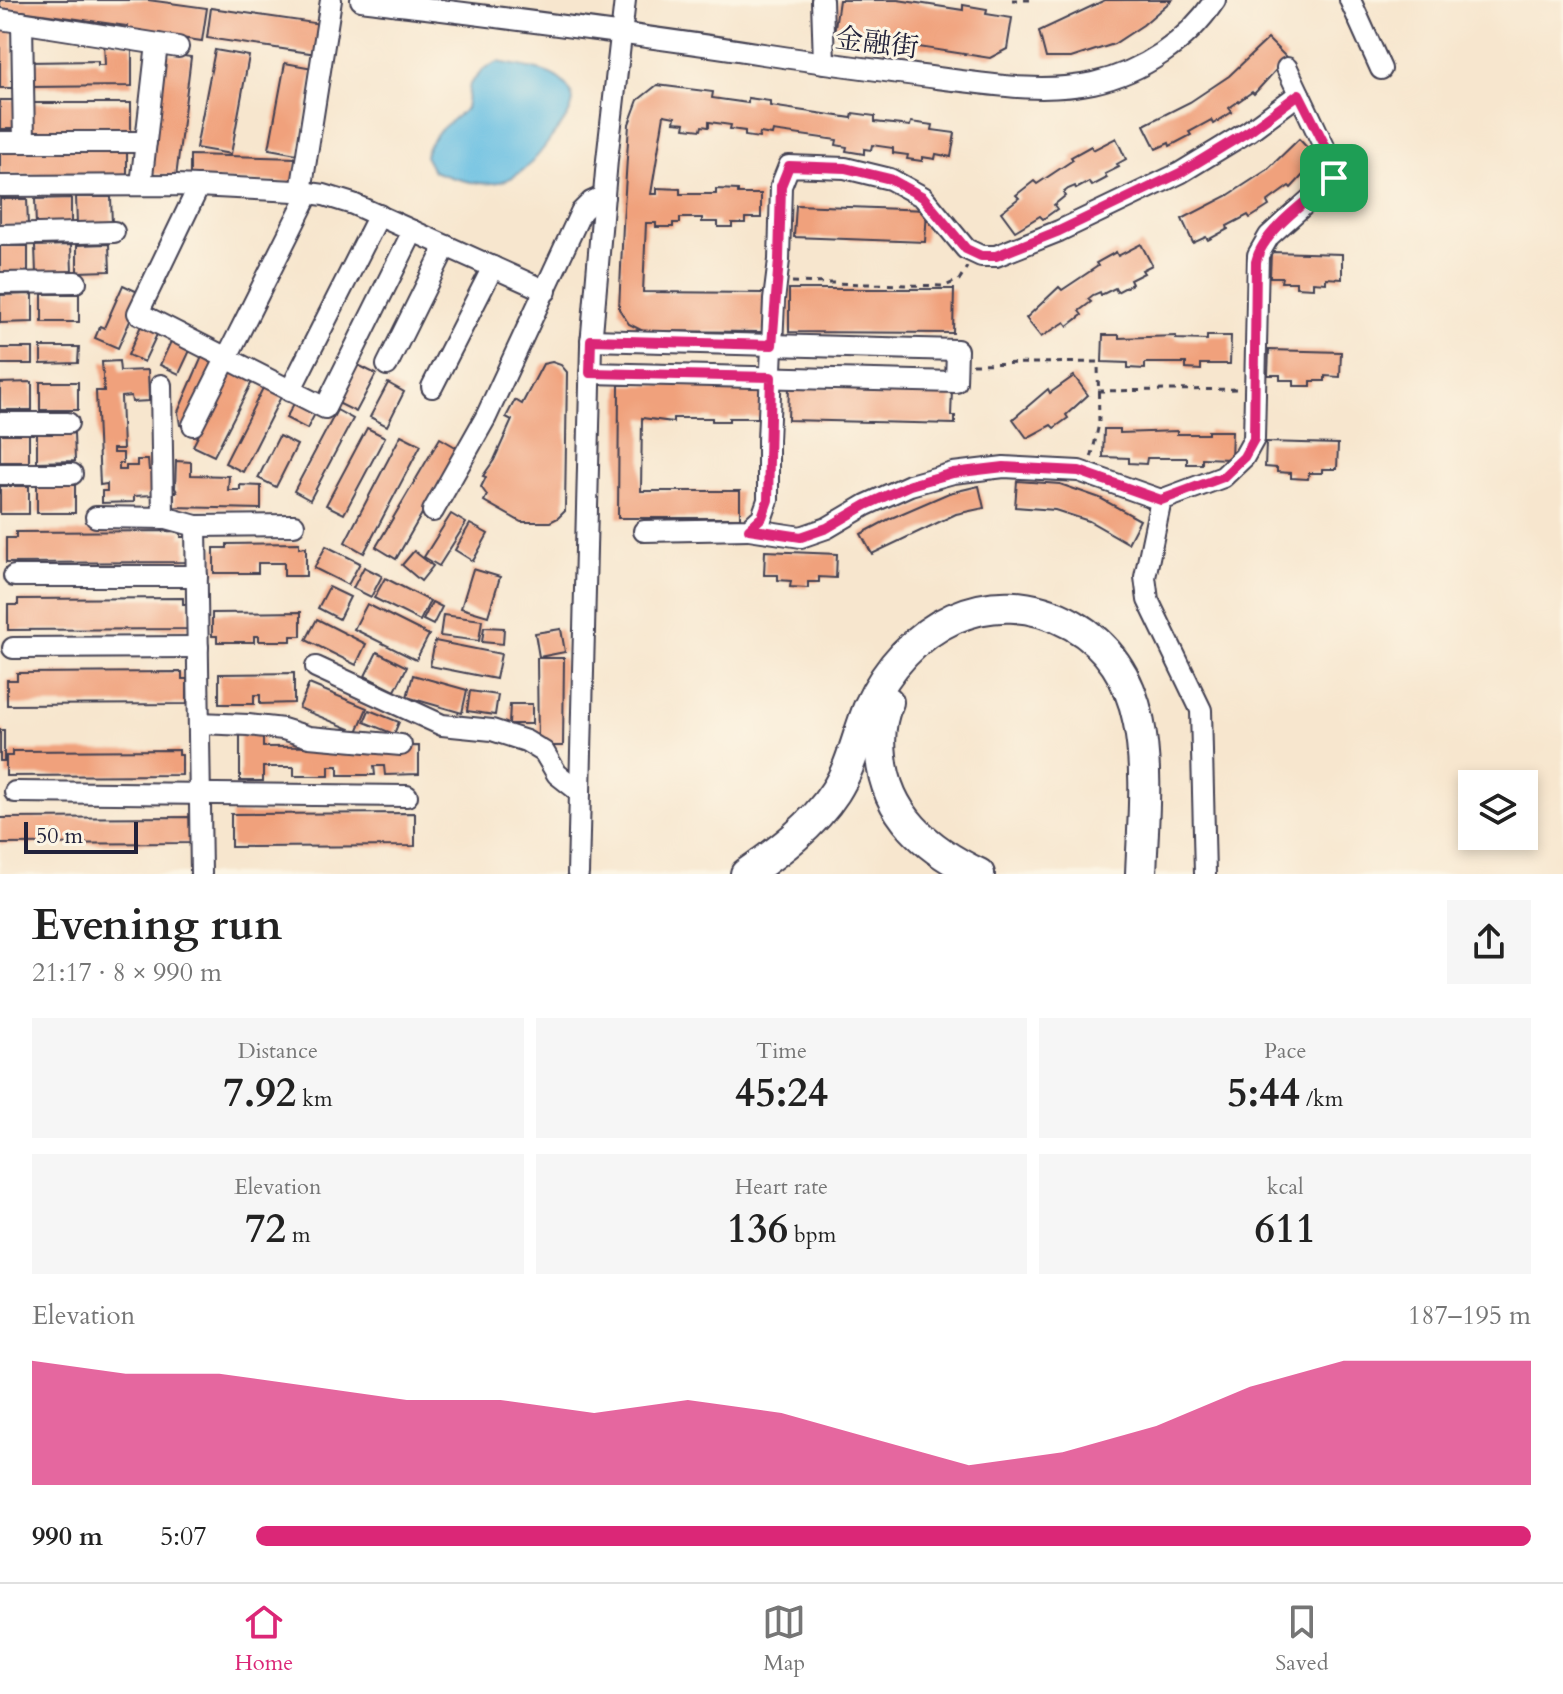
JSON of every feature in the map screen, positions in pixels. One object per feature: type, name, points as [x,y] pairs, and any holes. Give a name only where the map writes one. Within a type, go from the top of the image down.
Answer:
[{"type":"highway","points":[[746,874],[795,837],[834,794],[849,767],[870,707],[895,666],[935,628],[975,610],[1008,606],[1043,612],[1073,625],[1109,654],[1129,688],[1143,743],[1128,874]]},
{"type":"highway","points":[[979,874],[929,845],[911,828],[890,795],[882,764],[880,730],[883,712],[894,690],[918,660],[953,632],[993,620],[1024,622],[1054,631],[1088,653],[1108,678],[1122,711],[1130,744],[1137,786],[1141,874]]},
{"type":"street","points":[[193,425],[305,192],[331,0]]},
{"type":"street","name":"金融街","points":[[361,0],[621,32],[824,63],[1006,86],[1050,88],[1092,83],[1131,71],[1167,51],[1198,23],[1215,0]]},
{"type":"street","points":[[578,874],[591,340],[625,0]]},
{"type":"street","points":[[822,0],[824,63]]},
{"type":"street","points":[[1350,0],[1381,69]]},
{"type":"street","points":[[0,19],[168,46],[146,142],[141,185]]},
{"type":"street","points":[[22,22],[24,142]]},
{"type":"street","points":[[644,531],[749,529],[801,537],[818,533],[889,494],[953,473],[1029,467],[1087,474],[1161,500],[1223,477],[1237,465],[1254,439],[1258,255],[1269,236],[1334,178],[1335,170],[1287,68]]},
{"type":"street","points":[[749,529],[762,517],[768,500],[772,345],[781,186],[789,166],[845,168],[890,179],[923,197],[959,243],[971,252],[996,256],[1059,231],[1180,173],[1223,148],[1299,94]]},
{"type":"street","points":[[0,142],[146,142]]},
{"type":"street","points":[[0,186],[199,186],[305,192],[353,204],[546,291]]},
{"type":"street","points":[[199,186],[138,313],[325,408],[413,231]]},
{"type":"street","points":[[433,511],[486,417],[581,212],[591,202],[604,196]]},
{"type":"street","points":[[290,391],[379,215]]},
{"type":"street","points":[[0,235],[114,232]]},
{"type":"street","points":[[387,365],[446,246]]},
{"type":"street","points":[[432,387],[493,267]]},
{"type":"street","points":[[0,283],[76,282]]},
{"type":"street","points":[[590,373],[956,382],[957,350],[591,340]]},
{"type":"street","points":[[161,385],[163,518]]},
{"type":"street","points":[[0,423],[68,423]]},
{"type":"street","points":[[0,474],[72,474]]},
{"type":"street","points":[[1161,500],[1145,588],[1201,710],[1205,874]]},
{"type":"street","points":[[96,517],[163,518],[196,526],[294,525]]},
{"type":"street","points":[[196,526],[201,874]]},
{"type":"street","points":[[14,576],[197,576]]},
{"type":"street","points":[[13,648],[198,647]]},
{"type":"street","points":[[316,667],[442,725],[492,730],[526,741],[544,752],[557,774],[580,792]]},
{"type":"street","points":[[199,723],[248,725],[283,729],[309,737],[401,745]]},
{"type":"street","points":[[15,792],[407,796]]},
{"type":"path","points":[[1012,0],[1030,0]]},
{"type":"path","points":[[776,282],[945,286],[955,283],[964,275],[971,252]]},
{"type":"path","points":[[956,365],[1098,362],[1099,424],[1087,474]]},
{"type":"path","points":[[1098,391],[1255,389]]},
{"type":"water","points":[[498,62],[543,71],[562,81],[573,100],[568,116],[538,155],[513,177],[500,182],[471,182],[433,171],[425,156],[431,141],[466,109],[470,84],[485,68]]},
{"type":"building","points":[[0,0],[148,0],[207,8],[202,41],[126,30],[127,26],[0,8]]},
{"type":"building","points":[[839,0],[898,0],[963,10],[963,5],[987,9],[986,14],[1012,18],[1007,49],[990,58],[834,34]]},
{"type":"building","points":[[1105,0],[1172,0],[1114,44],[1071,58],[1046,58],[1039,31]]},
{"type":"building","points":[[211,8],[321,24],[317,54],[207,38]]},
{"type":"building","points":[[0,27],[12,27],[13,32],[12,88],[0,88]]},
{"type":"building","points":[[1268,39],[1287,58],[1254,94],[1252,92],[1229,108],[1232,112],[1213,124],[1211,120],[1189,132],[1191,135],[1170,146],[1169,143],[1156,149],[1144,125],[1190,102],[1229,76]]},
{"type":"building","points":[[104,41],[132,46],[132,86],[28,87],[27,62],[98,61],[98,65],[105,65]]},
{"type":"building","points":[[215,50],[249,56],[231,154],[196,148]]},
{"type":"building","points":[[162,53],[191,57],[176,177],[147,173]]},
{"type":"building","points":[[285,63],[313,68],[297,154],[269,149]]},
{"type":"building","points":[[657,85],[713,92],[712,98],[748,103],[748,98],[770,101],[770,106],[852,118],[853,113],[875,116],[875,122],[933,125],[932,130],[955,133],[951,157],[936,154],[935,159],[907,159],[908,155],[893,153],[893,148],[872,145],[871,150],[864,149],[864,154],[846,151],[847,147],[836,145],[837,140],[773,131],[772,135],[760,133],[759,138],[745,136],[745,131],[730,129],[731,125],[709,122],[709,127],[702,126],[701,130],[684,128],[685,123],[674,122],[675,117],[664,115],[651,194],[657,194],[657,188],[680,189],[680,194],[716,194],[716,189],[738,190],[738,194],[761,194],[761,218],[745,218],[745,223],[732,223],[732,227],[718,227],[718,222],[702,222],[702,218],[680,218],[680,223],[673,223],[673,227],[656,227],[656,223],[646,223],[643,292],[764,293],[764,332],[643,331],[629,324],[619,309],[623,225],[629,124],[638,100]]},
{"type":"building","points":[[0,100],[18,100],[18,129],[0,129]]},
{"type":"building","points":[[28,103],[131,103],[131,132],[28,133]]},
{"type":"building","points":[[1116,138],[1126,159],[1117,164],[1119,167],[1092,186],[1089,182],[1076,189],[1075,186],[1068,189],[1054,205],[1057,209],[1015,231],[1001,212],[1019,198],[1016,195],[1034,181],[1037,184],[1073,160],[1071,157]]},
{"type":"building","points":[[1299,139],[1318,159],[1291,188],[1289,186],[1267,202],[1269,206],[1250,218],[1248,215],[1208,240],[1206,237],[1193,243],[1182,219],[1227,196],[1267,170]]},
{"type":"building","points":[[0,147],[127,147],[127,175],[0,175]]},
{"type":"building","points":[[190,155],[296,158],[295,182],[190,179]]},
{"type":"building","points":[[76,197],[111,197],[112,224],[77,224]]},
{"type":"building","points":[[71,198],[71,225],[36,225],[35,199]]},
{"type":"building","points":[[0,199],[27,199],[28,226],[0,226]]},
{"type":"building","points":[[796,205],[927,210],[925,242],[794,237]]},
{"type":"building","points":[[109,244],[110,271],[77,272],[77,245]]},
{"type":"building","points":[[1141,244],[1152,265],[1130,280],[1132,284],[1117,292],[1115,288],[1101,295],[1100,292],[1093,295],[1088,299],[1091,302],[1079,311],[1082,315],[1068,326],[1065,322],[1041,337],[1026,318],[1059,287],[1062,290],[1098,266],[1096,263]]},
{"type":"building","points":[[71,245],[72,272],[36,273],[35,246]]},
{"type":"building","points":[[0,246],[28,246],[28,273],[0,273]]},
{"type":"building","points":[[1271,252],[1342,254],[1342,279],[1326,278],[1326,283],[1313,282],[1313,288],[1296,287],[1296,282],[1281,282],[1282,277],[1270,277]]},
{"type":"building","points":[[123,285],[142,294],[118,348],[95,338],[100,326],[104,328]]},
{"type":"building","points":[[789,289],[954,289],[953,333],[789,332]]},
{"type":"building","points":[[33,294],[33,322],[0,323],[0,295]]},
{"type":"building","points":[[42,294],[79,294],[79,322],[42,322]]},
{"type":"building","points":[[143,321],[160,328],[144,362],[128,355]]},
{"type":"building","points":[[1103,335],[1119,335],[1119,338],[1176,336],[1176,339],[1207,340],[1207,336],[1231,336],[1230,364],[1201,364],[1201,370],[1186,369],[1186,363],[1145,363],[1145,369],[1128,368],[1128,363],[1102,362]]},
{"type":"building","points":[[173,337],[192,346],[179,374],[160,365]]},
{"type":"building","points":[[41,347],[79,347],[78,363],[41,364]]},
{"type":"building","points":[[0,348],[33,348],[33,364],[0,364]]},
{"type":"building","points":[[1269,350],[1341,352],[1340,377],[1325,376],[1325,381],[1311,381],[1311,386],[1294,386],[1294,380],[1280,380],[1280,375],[1268,375]]},
{"type":"building","points":[[204,352],[220,360],[185,427],[180,425],[178,412]]},
{"type":"building","points":[[119,361],[120,371],[148,370],[149,401],[132,402],[131,396],[121,397],[123,449],[113,449],[113,453],[123,453],[119,470],[137,466],[137,460],[148,460],[149,470],[153,470],[154,495],[134,496],[134,502],[102,503],[102,491],[107,491],[107,484],[100,485],[96,391],[104,391],[102,362]]},
{"type":"building","points":[[552,362],[561,365],[567,372],[565,511],[550,522],[521,522],[484,501],[487,495],[481,487],[486,477],[483,476],[494,460],[512,420],[506,417],[515,400],[522,404],[543,364]]},
{"type":"building","points":[[358,365],[376,374],[356,412],[338,403]]},
{"type":"building","points":[[233,367],[254,378],[214,456],[193,446]]},
{"type":"building","points":[[1074,376],[1088,395],[1066,415],[1068,418],[1054,428],[1051,425],[1027,438],[1013,419],[1048,389],[1050,393]]},
{"type":"building","points":[[32,382],[32,410],[0,410],[0,383]]},
{"type":"building","points":[[40,382],[78,382],[78,410],[40,410]]},
{"type":"building","points":[[388,383],[404,392],[387,426],[370,417]]},
{"type":"building","points":[[265,384],[283,393],[243,472],[225,463]]},
{"type":"building","points":[[619,385],[761,385],[761,418],[712,421],[712,418],[673,418],[673,422],[642,418],[641,491],[740,491],[740,518],[618,518]]},
{"type":"building","points":[[789,386],[952,390],[951,416],[955,416],[955,424],[788,420]]},
{"type":"building","points":[[296,400],[317,410],[307,429],[286,418]]},
{"type":"building","points":[[337,410],[353,419],[310,500],[294,491]]},
{"type":"building","points":[[367,428],[385,437],[344,514],[326,505]]},
{"type":"building","points":[[1104,429],[1120,429],[1120,433],[1177,431],[1177,434],[1232,431],[1231,459],[1202,458],[1202,464],[1187,464],[1187,458],[1147,458],[1146,464],[1129,463],[1129,458],[1103,457]]},
{"type":"building","points":[[74,433],[75,461],[37,462],[37,434]]},
{"type":"building","points":[[0,434],[29,434],[29,462],[0,462]]},
{"type":"building","points":[[401,435],[421,445],[364,553],[345,542]]},
{"type":"building","points":[[279,436],[297,445],[276,487],[258,478]]},
{"type":"building","points":[[440,438],[459,449],[396,559],[376,547]]},
{"type":"building","points":[[1266,442],[1338,444],[1337,469],[1309,473],[1308,479],[1291,478],[1291,473],[1265,467]]},
{"type":"building","points":[[176,461],[191,462],[191,475],[229,476],[228,490],[240,490],[240,485],[261,486],[261,509],[174,507]]},
{"type":"building","points":[[1017,481],[1060,484],[1100,498],[1140,520],[1128,543],[1089,521],[1055,510],[1015,507]]},
{"type":"building","points":[[37,485],[75,485],[75,513],[37,513]]},
{"type":"building","points":[[0,486],[29,486],[29,514],[0,514]]},
{"type":"building","points":[[979,486],[984,508],[956,514],[872,554],[861,534],[949,493]]},
{"type":"building","points":[[451,514],[466,523],[439,566],[424,557]]},
{"type":"building","points":[[470,524],[488,534],[473,561],[455,550]]},
{"type":"building","points":[[181,531],[181,537],[186,537],[186,562],[6,563],[6,538],[16,538],[16,532]]},
{"type":"building","points":[[299,543],[299,548],[306,547],[306,576],[284,576],[284,563],[258,563],[258,573],[214,573],[214,548],[227,548],[227,544]]},
{"type":"building","points":[[326,546],[360,563],[348,585],[314,568]]},
{"type":"building","points":[[414,551],[433,566],[421,581],[402,565]]},
{"type":"building","points":[[765,551],[837,554],[836,578],[819,577],[819,582],[808,582],[808,588],[790,587],[791,581],[778,580],[778,575],[764,575]]},
{"type":"building","points":[[364,567],[382,576],[371,597],[353,588]]},
{"type":"building","points":[[473,569],[500,577],[488,616],[461,608]]},
{"type":"building","points":[[385,578],[430,601],[420,621],[374,598]]},
{"type":"building","points":[[329,587],[350,597],[339,619],[318,608]]},
{"type":"building","points":[[183,598],[183,604],[188,604],[188,629],[8,630],[8,605],[18,605],[18,599]]},
{"type":"building","points":[[432,602],[442,607],[433,625],[423,620]]},
{"type":"building","points":[[367,604],[429,635],[416,660],[354,629]]},
{"type":"building","points":[[301,612],[301,636],[291,636],[291,641],[259,641],[259,636],[254,636],[254,642],[217,642],[217,636],[212,636],[212,613]]},
{"type":"building","points":[[443,615],[482,620],[479,641],[440,636]]},
{"type":"building","points":[[317,619],[366,644],[356,665],[306,640]]},
{"type":"building","points":[[484,627],[504,628],[503,644],[482,642]]},
{"type":"building","points":[[561,629],[565,652],[539,657],[535,633]]},
{"type":"building","points":[[435,641],[501,654],[496,679],[430,666]]},
{"type":"building","points":[[377,652],[407,667],[395,691],[365,676]]},
{"type":"building","points":[[537,658],[564,658],[563,746],[538,746]]},
{"type":"building","points":[[182,672],[182,679],[187,679],[187,704],[7,705],[7,680],[17,680],[17,673]]},
{"type":"building","points":[[294,673],[294,703],[260,704],[260,695],[254,695],[254,704],[219,704],[219,674]]},
{"type":"building","points":[[413,675],[467,690],[462,713],[407,697]]},
{"type":"building","points":[[309,684],[367,708],[357,732],[299,708]]},
{"type":"building","points":[[470,691],[498,695],[495,715],[467,711]]},
{"type":"building","points":[[510,704],[532,704],[532,724],[509,724]]},
{"type":"building","points":[[369,710],[399,722],[394,734],[364,722]]},
{"type":"building","points":[[0,730],[4,730],[4,761],[0,761]]},
{"type":"building","points":[[240,734],[263,734],[263,747],[419,746],[419,774],[385,775],[384,766],[374,766],[375,775],[338,775],[338,766],[329,766],[329,776],[294,776],[294,767],[263,767],[263,781],[240,781]]},
{"type":"building","points":[[179,750],[182,775],[6,776],[6,756],[12,756],[12,751]]},
{"type":"building","points":[[415,813],[415,846],[231,847],[231,814]]},
{"type":"building","points":[[193,817],[193,843],[0,844],[0,818]]},
{"type":"route","points":[[1299,94],[1332,159],[1334,178],[1264,241],[1258,255],[1254,439],[1244,457],[1223,477],[1161,500],[1079,471],[1004,467],[953,473],[910,485],[866,505],[818,533],[801,537],[749,529],[762,517],[768,500],[771,377],[590,373],[591,340],[772,345],[781,186],[789,166],[860,170],[916,191],[932,205],[959,243],[981,256],[996,256],[1059,231],[1180,173],[1249,131],[1299,94]]}]
